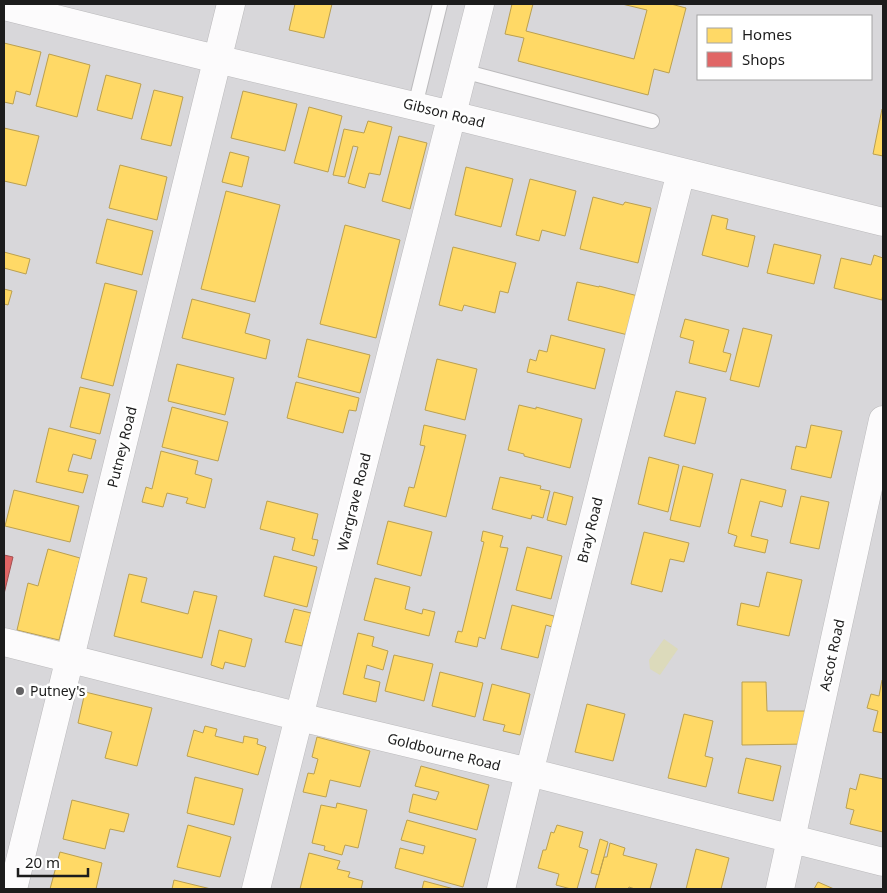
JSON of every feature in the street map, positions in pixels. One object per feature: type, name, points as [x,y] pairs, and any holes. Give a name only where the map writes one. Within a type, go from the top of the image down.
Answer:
[{"type":"street","name":"Putney Road","points":[[13,889],[231,4]]},
{"type":"street","name":"Wargrave Road","points":[[256,889],[480,4]]},
{"type":"street","name":"Gibson Road","points":[[4,6],[883,222]]},
{"type":"street","name":"Bray Road","points":[[501,889],[681,172]]},
{"type":"street","name":"Ascot Road","points":[[780,889],[883,420]]},
{"type":"street","name":"Goldbourne Road","points":[[4,642],[883,862]]},
{"type":"lane","points":[[415,106],[440,4]]},
{"type":"lane","points":[[463,71],[652,121]]},
{"type":"shaded area","points":[[4,4],[883,4],[883,889],[4,889]]},
{"type":"shaded area","points":[[664,639],[678,649],[660,675],[650,669],[649,660]]},
{"type":"building: Homes","points":[[295,4],[332,4],[324,38],[289,30]]},
{"type":"building: Homes","points":[[512,4],[533,4],[526,31],[634,59],[647,10],[622,4],[671,4],[686,8],[669,73],[654,69],[648,95],[518,61],[524,38],[505,34]]},
{"type":"building: Homes","points":[[4,43],[41,52],[30,95],[16,91],[13,104],[4,102]]},
{"type":"building: Homes","points":[[49,54],[90,65],[77,117],[36,106]]},
{"type":"building: Homes","points":[[106,75],[141,84],[132,119],[97,110]]},
{"type":"building: Homes","points":[[154,90],[183,97],[171,146],[141,139]]},
{"type":"building: Homes","points":[[243,91],[297,104],[285,151],[231,138]]},
{"type":"building: Homes","points":[[309,107],[342,116],[328,172],[294,163]]},
{"type":"building: Homes","points":[[883,110],[883,156],[873,154]]},
{"type":"building: Homes","points":[[368,121],[392,127],[380,175],[369,173],[365,188],[348,183],[358,147],[353,146],[345,177],[333,175],[344,129],[364,133]]},
{"type":"building: Homes","points":[[4,128],[39,136],[26,186],[4,181]]},
{"type":"building: Homes","points":[[399,136],[427,143],[410,209],[382,201]]},
{"type":"building: Homes","points":[[230,152],[249,157],[242,187],[222,182]]},
{"type":"building: Homes","points":[[120,165],[167,177],[157,220],[109,208]]},
{"type":"building: Homes","points":[[466,167],[513,179],[501,227],[455,215]]},
{"type":"building: Homes","points":[[530,179],[576,191],[565,236],[542,230],[539,241],[516,235]]},
{"type":"building: Homes","points":[[226,191],[280,205],[255,302],[201,289]]},
{"type":"building: Homes","points":[[593,197],[623,205],[625,202],[651,208],[638,263],[580,249]]},
{"type":"building: Homes","points":[[712,215],[728,219],[726,229],[755,236],[748,267],[702,255]]},
{"type":"building: Homes","points":[[107,219],[153,231],[142,275],[96,263]]},
{"type":"building: Homes","points":[[345,225],[400,240],[376,338],[320,324]]},
{"type":"building: Homes","points":[[774,244],[821,255],[814,284],[767,273]]},
{"type":"building: Homes","points":[[453,247],[516,263],[508,293],[500,291],[495,313],[464,305],[462,311],[439,305]]},
{"type":"building: Homes","points":[[4,252],[30,259],[26,274],[4,268]]},
{"type":"building: Homes","points":[[874,255],[883,258],[882,300],[834,288],[841,258],[871,265]]},
{"type":"building: Homes","points":[[577,282],[638,296],[628,335],[568,320]]},
{"type":"building: Homes","points":[[105,283],[137,291],[113,386],[81,378]]},
{"type":"building: Homes","points":[[4,289],[12,291],[8,305],[4,304]]},
{"type":"building: Homes","points":[[192,299],[250,314],[245,333],[270,340],[266,359],[182,338]]},
{"type":"building: Homes","points":[[685,319],[729,330],[723,352],[731,354],[726,372],[689,363],[694,341],[680,337]]},
{"type":"building: Homes","points":[[743,328],[772,335],[759,387],[730,380]]},
{"type":"building: Homes","points":[[551,335],[605,349],[595,389],[527,372],[530,359],[536,361],[539,350],[547,352]]},
{"type":"building: Homes","points":[[307,339],[370,355],[360,393],[298,377]]},
{"type":"building: Homes","points":[[437,359],[477,369],[465,420],[425,410]]},
{"type":"building: Homes","points":[[177,364],[234,378],[225,415],[168,401]]},
{"type":"building: Homes","points":[[296,382],[359,398],[356,411],[349,410],[343,433],[287,418]]},
{"type":"building: Homes","points":[[80,387],[110,394],[100,434],[70,427]]},
{"type":"building: Homes","points":[[676,391],[706,398],[695,444],[664,436]]},
{"type":"building: Homes","points":[[519,405],[536,409],[536,407],[582,419],[570,468],[508,450]]},
{"type":"building: Homes","points":[[172,407],[228,422],[218,461],[162,447]]},
{"type":"building: Homes","points":[[424,425],[466,435],[446,517],[404,506],[409,487],[414,488],[425,446],[420,445]]},
{"type":"building: Homes","points":[[811,425],[842,431],[831,478],[791,469],[796,446],[806,448]]},
{"type":"building: Homes","points":[[49,428],[96,440],[91,459],[73,454],[68,471],[88,475],[83,493],[36,482]]},
{"type":"building: Homes","points":[[161,451],[198,461],[195,474],[212,479],[205,508],[186,503],[188,498],[167,493],[163,507],[142,502],[146,487],[152,489]]},
{"type":"building: Homes","points":[[649,457],[679,465],[668,512],[638,504]]},
{"type":"building: Homes","points":[[683,466],[713,474],[700,527],[670,520]]},
{"type":"building: Homes","points":[[500,477],[541,486],[540,489],[550,491],[543,518],[532,515],[531,519],[492,509]]},
{"type":"building: Homes","points":[[741,479],[786,490],[782,507],[760,501],[751,536],[768,540],[765,553],[734,546],[737,536],[728,533]]},
{"type":"building: Homes","points":[[14,490],[79,506],[70,542],[5,526]]},
{"type":"building: Homes","points":[[554,492],[573,497],[566,525],[547,520]]},
{"type":"building: Homes","points":[[801,496],[829,502],[819,549],[790,543]]},
{"type":"building: Homes","points":[[267,501],[318,514],[312,539],[318,540],[314,556],[292,550],[295,538],[260,529]]},
{"type":"building: Homes","points":[[388,521],[432,532],[421,576],[377,564]]},
{"type":"building: Homes","points":[[483,531],[503,536],[500,547],[508,548],[485,639],[479,637],[477,647],[455,642],[458,631],[462,632],[484,542],[481,541]]},
{"type":"building: Homes","points":[[644,532],[689,543],[684,562],[670,559],[662,592],[631,584]]},
{"type":"building: Homes","points":[[527,547],[562,556],[551,599],[516,590]]},
{"type":"building: Homes","points":[[48,549],[80,558],[59,640],[17,630],[28,583],[38,586]]},
{"type":"building: Homes","points":[[274,556],[317,567],[307,607],[264,596]]},
{"type":"building: Homes","points":[[767,572],[802,580],[789,636],[737,625],[741,603],[759,607]]},
{"type":"building: Homes","points":[[129,574],[147,578],[141,602],[188,614],[194,591],[217,596],[202,658],[114,636]]},
{"type":"building: Homes","points":[[375,578],[410,587],[405,609],[422,614],[423,609],[435,612],[429,636],[364,620]]},
{"type":"building: Homes","points":[[512,605],[554,616],[552,627],[546,625],[538,658],[501,649]]},
{"type":"building: Homes","points":[[294,609],[311,613],[302,646],[285,642]]},
{"type":"building: Homes","points":[[219,630],[252,639],[245,667],[225,662],[223,669],[211,665]]},
{"type":"building: Homes","points":[[358,633],[374,637],[372,646],[388,651],[383,670],[367,665],[364,678],[380,682],[376,702],[343,694]]},
{"type":"building: Homes","points":[[394,655],[433,664],[424,701],[385,691]]},
{"type":"building: Homes","points":[[440,672],[483,683],[475,717],[432,706]]},
{"type":"building: Homes","points":[[882,680],[883,733],[873,731],[878,711],[867,708],[871,694],[879,696]]},
{"type":"building: Homes","points":[[742,682],[766,682],[767,711],[806,711],[806,744],[742,745]]},
{"type":"building: Homes","points":[[492,684],[530,694],[520,735],[503,731],[505,725],[483,720]]},
{"type":"building: Homes","points":[[85,692],[152,708],[137,766],[105,758],[112,732],[78,723]]},
{"type":"building: Homes","points":[[587,704],[625,714],[613,761],[575,752]]},
{"type":"building: Homes","points":[[684,714],[713,721],[705,756],[713,758],[706,787],[668,778]]},
{"type":"building: Homes","points":[[205,726],[217,729],[215,736],[243,743],[244,736],[258,739],[257,744],[266,747],[258,775],[187,756],[194,730],[203,733]]},
{"type":"building: Homes","points":[[317,737],[370,751],[360,787],[330,780],[326,797],[303,792],[308,773],[314,774],[318,759],[312,757]]},
{"type":"building: Homes","points":[[746,758],[781,766],[773,801],[738,793]]},
{"type":"building: Homes","points":[[421,766],[489,785],[477,830],[409,812],[413,794],[436,800],[439,792],[415,786]]},
{"type":"building: Homes","points":[[860,774],[883,779],[883,832],[850,824],[854,810],[846,808],[850,788],[856,790]]},
{"type":"building: Homes","points":[[195,777],[243,789],[234,825],[187,813]]},
{"type":"building: Homes","points":[[72,800],[129,814],[124,832],[110,829],[105,849],[63,839]]},
{"type":"building: Homes","points":[[337,803],[367,810],[358,848],[345,845],[342,855],[324,850],[325,846],[312,843],[321,805],[336,808]]},
{"type":"building: Homes","points":[[407,820],[476,839],[463,887],[395,868],[400,848],[423,854],[425,846],[401,840]]},
{"type":"building: Homes","points":[[188,825],[231,837],[220,877],[177,867]]},
{"type":"building: Homes","points":[[557,825],[583,832],[579,847],[588,850],[577,889],[556,885],[559,874],[538,868],[543,850],[546,850],[551,832],[554,833]]},
{"type":"building: Homes","points":[[600,839],[608,842],[599,875],[591,873]]},
{"type":"building: Homes","points":[[610,843],[625,848],[623,855],[657,864],[650,889],[629,887],[628,889],[595,889]]},
{"type":"building: Homes","points":[[696,849],[729,858],[721,889],[686,889]]},
{"type":"building: Homes","points":[[60,852],[102,863],[96,889],[50,889]]},
{"type":"building: Homes","points":[[309,853],[340,861],[337,869],[350,872],[348,877],[363,881],[361,889],[300,889]]},
{"type":"building: Homes","points":[[174,880],[211,889],[172,889]]},
{"type":"building: Homes","points":[[424,881],[454,889],[422,889]]},
{"type":"building: Homes","points":[[818,882],[834,889],[814,889]]},
{"type":"building: Shops","points":[[4,555],[13,557],[4,594]]},
{"type":"place","name":"Putney's","points":[[20,691]]}]
